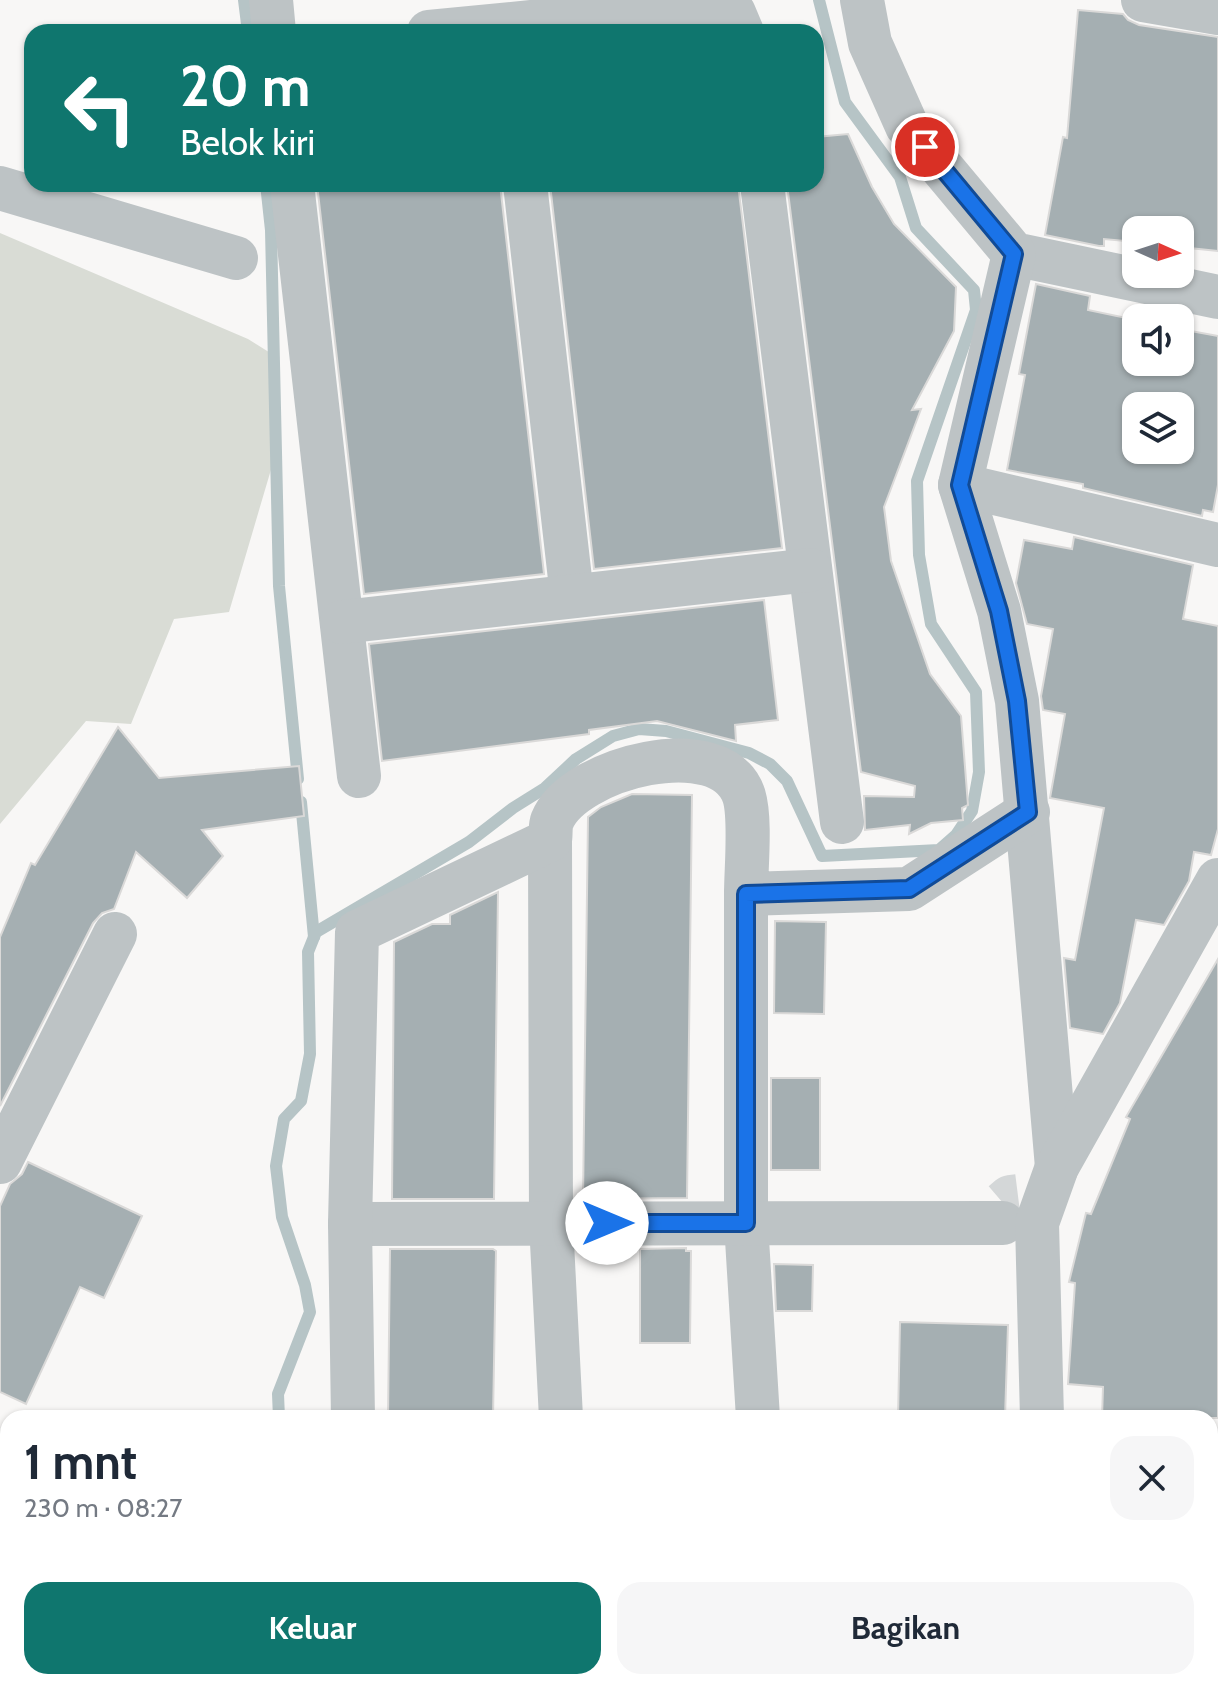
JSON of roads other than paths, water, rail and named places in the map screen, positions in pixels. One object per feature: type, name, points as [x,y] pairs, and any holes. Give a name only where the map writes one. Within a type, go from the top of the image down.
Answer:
[{"type":"street","points":[[271,0],[273,24]]},
{"type":"street","points":[[862,0],[870,43],[907,126],[1014,254],[1218,297]]},
{"type":"street","points":[[1143,0],[1218,13]]},
{"type":"street","points":[[476,24],[506,19],[714,4],[734,13],[739,24]]},
{"type":"street","points":[[0,188],[236,258]]},
{"type":"street","points":[[293,192],[359,776]]},
{"type":"street","points":[[526,192],[572,596]]},
{"type":"street","points":[[763,192],[842,822]]},
{"type":"street","points":[[1014,254],[960,485],[999,611],[1017,701],[1028,812],[1020,1207],[1041,1410]]},
{"type":"street","points":[[960,485],[1218,545]]},
{"type":"street","points":[[342,622],[810,570]]},
{"type":"street","points":[[561,1410],[551,1223],[551,822],[568,800],[594,782],[640,763],[676,760],[703,764],[731,775],[744,796],[746,1223],[758,1410]]},
{"type":"street","points":[[746,894],[909,889],[1028,812]]},
{"type":"street","points":[[353,1410],[350,1224],[357,932],[550,840]]},
{"type":"street","points":[[1020,1207],[1218,880]]},
{"type":"street","points":[[0,1162],[115,934]]},
{"type":"street","points":[[350,1224],[746,1223],[1020,1207]]},
{"type":"waterway","points":[[244,0],[247,24]]},
{"type":"waterway","points":[[279,1410],[278,1394],[310,1312],[305,1285],[282,1217],[276,1166],[284,1119],[301,1101],[310,1054],[308,952],[316,932],[469,842],[545,788],[576,759],[613,736],[639,729],[666,731],[749,753],[770,764],[787,781],[822,856],[939,850],[956,835],[972,811],[979,772],[976,692],[931,624],[919,555],[917,481],[976,310],[974,290],[916,228],[900,177],[845,102],[819,0]]},
{"type":"waterway","points":[[267,192],[271,230],[279,586],[298,779]]},
{"type":"waterway","points":[[301,802],[314,937]]},
{"type":"tunnel","points":[[1003,1203],[1010,1197],[1018,1196]]}]
